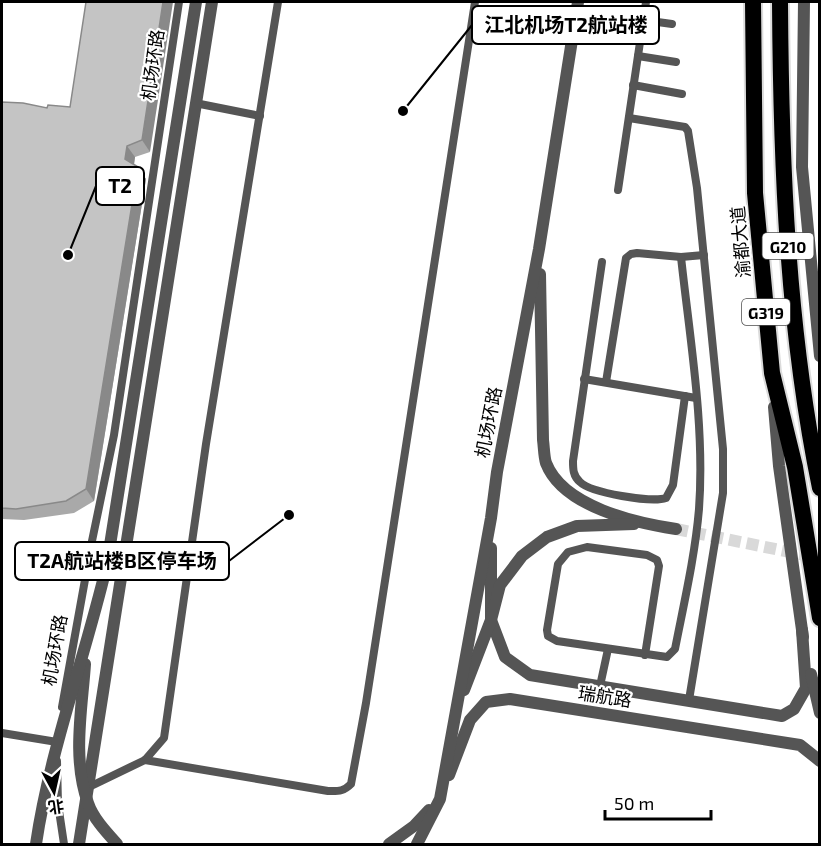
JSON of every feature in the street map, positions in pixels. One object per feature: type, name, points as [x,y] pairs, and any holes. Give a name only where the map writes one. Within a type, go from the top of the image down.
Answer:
[{"type":"highway","name":"渝都大道","points":[[753,2],[755,193],[772,373],[795,467],[819,618]]},
{"type":"highway","name":"G210","points":[[780,2],[784,202],[797,351],[819,488]]},
{"type":"street","name":"机场环路","points":[[87,642],[106,564],[196,2]]},
{"type":"street","points":[[82,842],[87,788],[212,2]]},
{"type":"street","name":"机场环路","points":[[417,844],[440,799],[491,518],[497,472],[539,249],[578,2]]},
{"type":"street","points":[[804,2],[802,167],[819,356]]},
{"type":"street","points":[[539,249],[543,440],[546,463],[559,483],[581,499],[641,524]]},
{"type":"street","points":[[772,373],[779,466],[802,630],[819,713]]},
{"type":"street","points":[[491,518],[491,620]]},
{"type":"street","points":[[454,717],[491,620],[500,585],[522,556],[547,537],[577,526],[641,524],[676,529]]},
{"type":"street","name":"瑞航路","points":[[491,620],[505,657],[530,675],[782,716],[794,709],[806,688],[802,630]]},
{"type":"street","points":[[36,844],[48,778],[64,713],[87,642]]},
{"type":"street","points":[[87,642],[79,747],[82,775],[88,804],[117,844]]},
{"type":"street","name":"瑞航路","points":[[440,799],[470,720],[486,702],[510,699],[800,745],[819,762]]},
{"type":"street","points":[[389,844],[414,826],[440,799]]},
{"type":"lane","name":"机场环路","points":[[64,844],[58,804],[57,742],[92,541],[114,435],[179,2]]},
{"type":"lane","points":[[87,788],[146,760],[164,738],[206,444],[278,2]]},
{"type":"lane","points":[[146,760],[327,791],[346,789],[351,784],[368,692],[475,2]]},
{"type":"lane","points":[[618,190],[646,2]]},
{"type":"lane","points":[[643,20],[672,24]]},
{"type":"lane","points":[[638,56],[676,62]]},
{"type":"lane","points":[[633,85],[682,94]]},
{"type":"lane","points":[[195,104],[260,117]]},
{"type":"lane","points":[[629,118],[685,128],[688,131],[704,255],[723,449],[723,493],[689,700]]},
{"type":"lane","points":[[606,382],[626,258],[637,253],[681,257],[704,255]]},
{"type":"lane","points":[[645,655],[659,566],[657,560],[646,555],[587,547],[576,549],[563,556],[558,564],[547,630],[549,636],[557,641],[645,655],[667,657],[675,650],[693,558],[699,508],[700,468],[696,398],[681,257]]},
{"type":"lane","points":[[602,262],[584,378],[573,471],[575,477],[581,484],[606,492],[655,500],[666,498],[673,485],[685,396]]},
{"type":"lane","points":[[584,378],[696,398]]},
{"type":"lane","points":[[600,686],[608,649]]},
{"type":"lane","points":[[2,733],[57,742]]},
{"type":"building","points":[[86,2],[163,2],[142,140],[127,146],[125,159],[138,167],[86,489],[66,501],[16,509],[2,508],[2,102],[47,108],[48,105],[70,107]]},
{"type":"tunnel","points":[[676,529],[820,558]]},
{"type":"place","name":"江北机场T2航站楼","points":[[403,111]]},
{"type":"place","name":"T2","points":[[68,255]]},
{"type":"place","name":"T2A航站楼B区停车场","points":[[289,515]]}]
